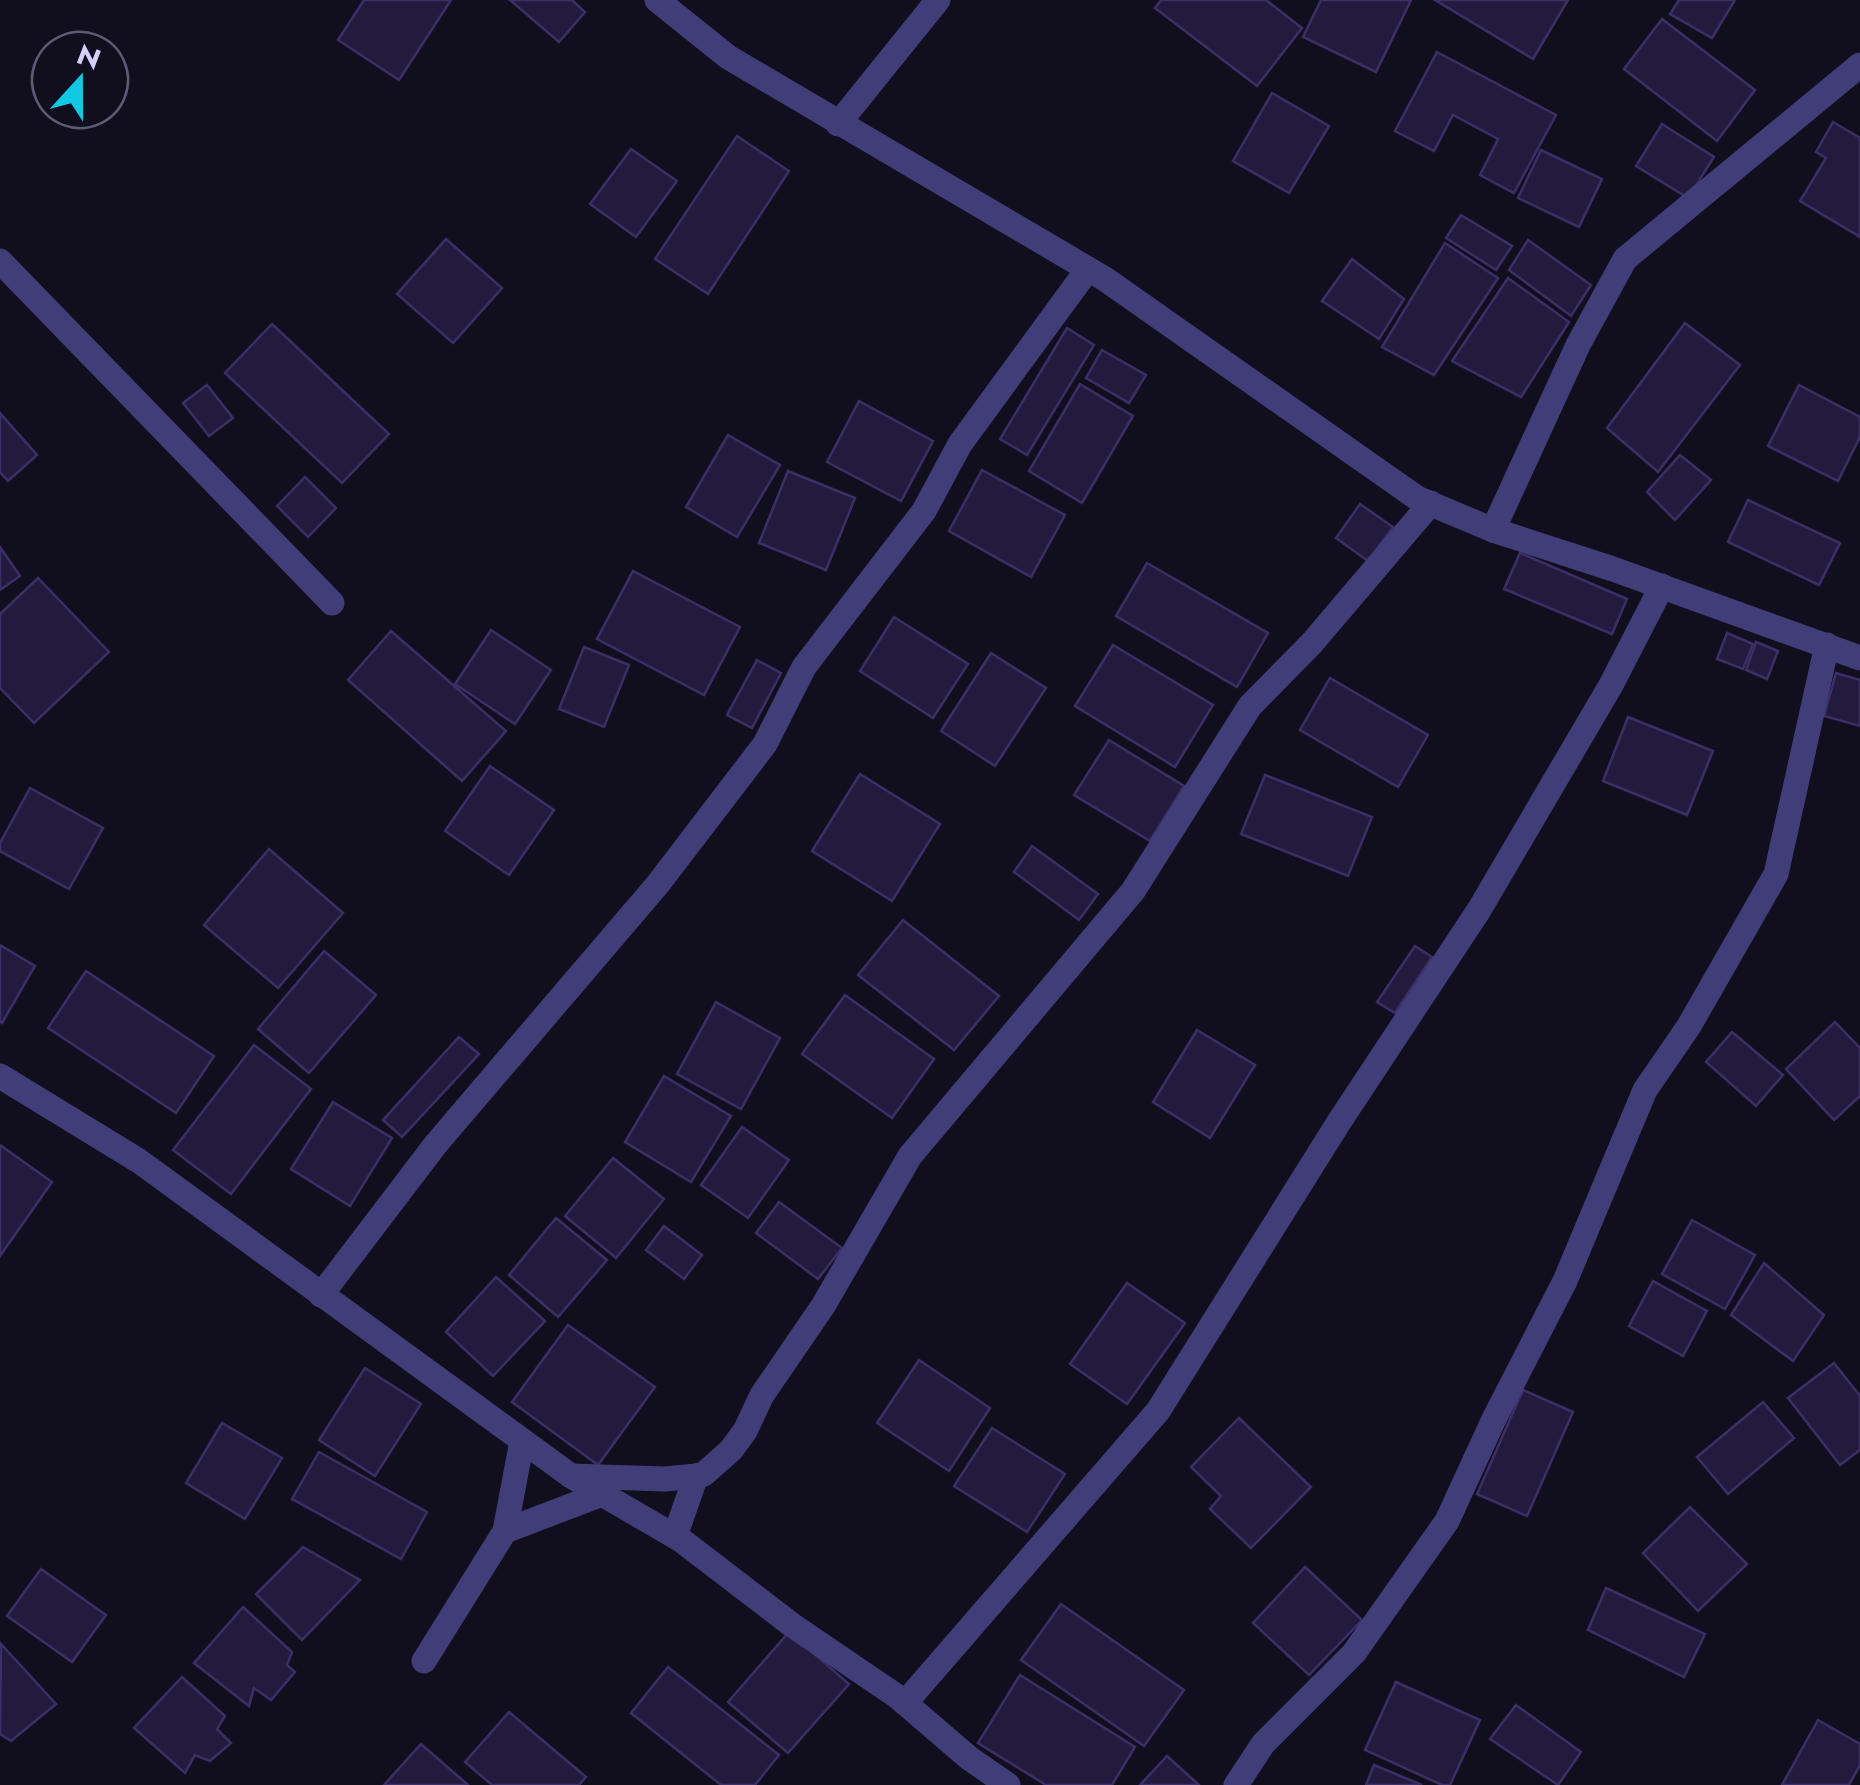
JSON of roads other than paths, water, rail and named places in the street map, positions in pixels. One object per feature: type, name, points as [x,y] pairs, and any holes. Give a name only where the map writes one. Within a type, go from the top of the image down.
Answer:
[{"type":"street","points":[[657,0],[728,57],[1088,269],[1178,328],[1346,450],[1430,504],[1493,530],[1860,658]]},
{"type":"street","points":[[838,124],[938,0]]},
{"type":"street","points":[[1493,530],[1578,344],[1625,259],[1860,65]]},
{"type":"street","points":[[0,261],[332,603]]},
{"type":"street","points":[[322,1295],[436,1144],[658,884],[765,744],[804,668],[924,511],[960,444],[1088,269]]},
{"type":"street","points":[[571,1476],[696,1476],[704,1474],[731,1450],[762,1395],[823,1306],[910,1156],[1133,891],[1250,706],[1312,643],[1430,504]]},
{"type":"street","points":[[905,1703],[1158,1411],[1339,1122],[1479,910],[1611,685],[1662,586]]},
{"type":"street","points":[[1236,1785],[1263,1744],[1354,1653],[1448,1520],[1494,1418],[1565,1281],[1644,1090],[1688,1026],[1776,874],[1827,645]]},
{"type":"street","points":[[0,1076],[139,1161],[571,1476],[674,1536],[905,1703],[969,1758],[1008,1785]]},
{"type":"street","points":[[424,1661],[505,1530],[522,1441]]},
{"type":"street","points":[[674,1536],[696,1476]]},
{"type":"street","points":[[505,1530],[602,1494]]}]
